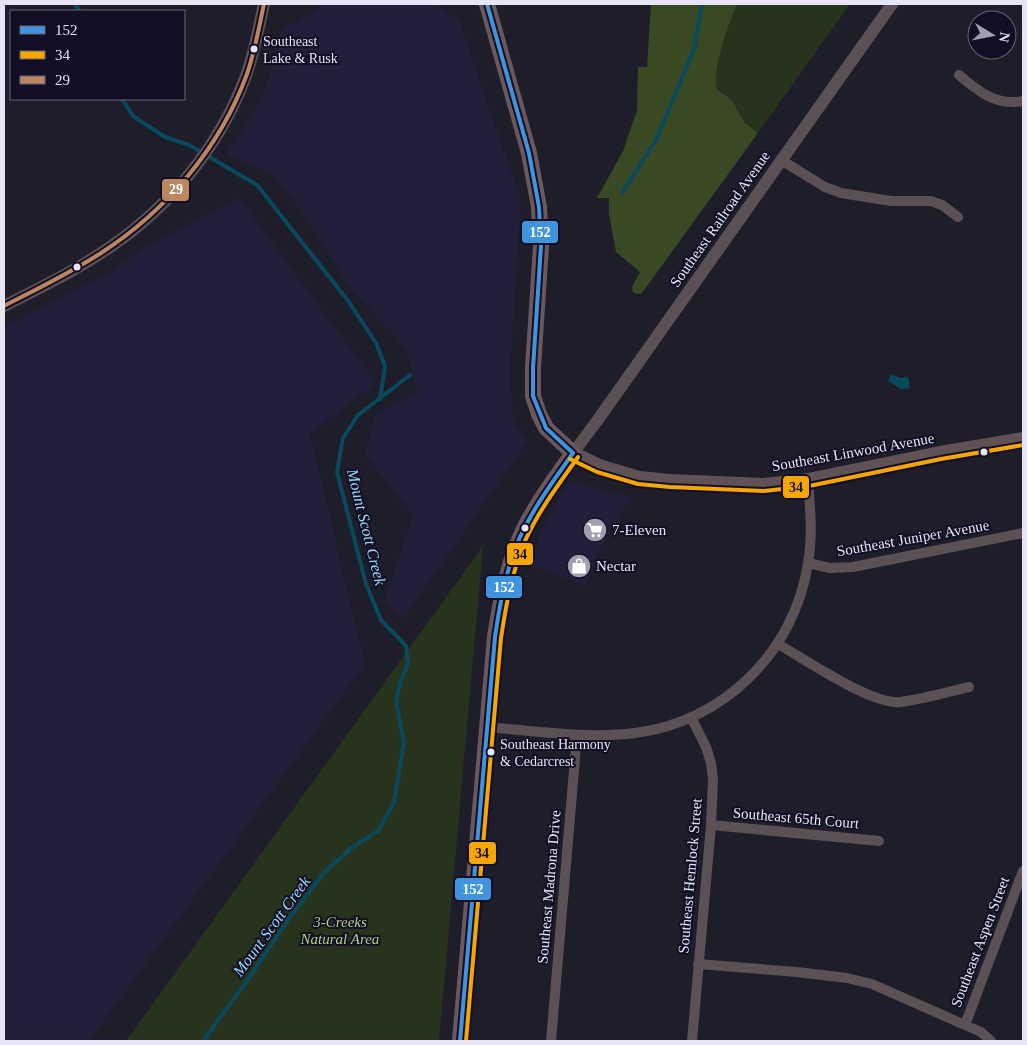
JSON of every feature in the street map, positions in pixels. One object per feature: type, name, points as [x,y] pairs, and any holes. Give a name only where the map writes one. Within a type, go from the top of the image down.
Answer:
[{"type":"main road","points":[[460,1041],[495,636],[502,594],[510,563],[526,525],[541,498],[573,453],[546,428],[533,396],[541,246],[539,207],[529,153],[487,4]]},
{"type":"main road","name":"Southeast Linwood Avenue","points":[[573,453],[590,463],[639,478],[764,485],[808,480],[940,453],[1023,440]]},
{"type":"street","points":[[4,306],[63,275],[114,245],[143,222],[180,186],[216,137],[245,80],[264,4]]},
{"type":"street","name":"Southeast Railroad Avenue","points":[[573,453],[602,415],[892,4]]},
{"type":"street","points":[[960,75],[979,92],[994,100],[1016,103],[1023,101]]},
{"type":"street","points":[[781,160],[825,187],[841,193],[891,201],[931,201],[942,205],[958,217]]},
{"type":"street","points":[[487,727],[577,735],[636,733],[691,717],[718,702],[759,668],[778,644],[797,606],[808,564],[811,525],[808,480]]},
{"type":"street","name":"Southeast Juniper Avenue","points":[[808,564],[830,568],[853,567],[1023,533]]},
{"type":"street","points":[[778,644],[866,694],[885,701],[900,702],[969,687]]},
{"type":"street","name":"Southeast Hemlock Street","points":[[691,717],[706,747],[711,763],[713,780],[711,825],[692,1041]]},
{"type":"street","name":"Southeast Madrona Drive","points":[[551,1041],[577,735]]},
{"type":"street","name":"Southeast 65th Court","points":[[711,825],[879,840]]},
{"type":"street","name":"Southeast Aspen Street","points":[[965,1025],[1023,871]]},
{"type":"street","points":[[698,964],[797,972],[847,978],[872,984],[981,1032],[991,1041]]},
{"type":"shaded area","points":[[326,4],[434,4],[459,19],[521,201],[510,370],[513,420],[528,441],[403,619],[384,602],[413,515],[365,455],[374,416],[417,391],[407,353],[398,339],[352,291],[301,210],[272,175],[227,154],[258,104],[271,71],[281,31]]},
{"type":"shaded area","points":[[239,198],[376,383],[310,434],[365,664],[89,1041],[4,1041],[4,327],[107,274],[146,247]]},
{"type":"shaded area","points":[[572,482],[631,497],[598,552],[585,587],[529,563],[539,536],[551,513],[566,486]]},
{"type":"green space","points":[[651,4],[738,4],[726,34],[716,72],[717,90],[731,99],[745,123],[758,133],[642,293],[637,294],[633,292],[632,287],[640,272],[616,252],[609,214],[609,198],[597,198],[623,151],[637,110],[638,67],[647,67]]},
{"type":"green space","points":[[738,4],[850,4],[758,133],[745,123],[731,99],[717,90],[716,72],[719,59],[730,21]]},
{"type":"green space","name":"3-Creeks Natural Area","points":[[483,546],[439,1041],[126,1041]]},
{"type":"water","points":[[891,374],[900,378],[908,377],[910,388],[901,389],[888,381]]},
{"type":"waterway","name":"Mount Scott Creek","points":[[75,4],[78,10]]},
{"type":"waterway","points":[[622,193],[657,138],[694,49],[702,4]]},
{"type":"waterway","name":"Mount Scott Creek","points":[[123,100],[133,116],[165,137],[189,145],[257,185],[349,302],[376,343],[385,366],[380,399]]},
{"type":"waterway","name":"Mount Scott Creek","points":[[203,1041],[288,920],[323,874],[350,849],[378,831],[394,802],[404,743],[396,701],[401,680],[408,664],[406,646],[381,620],[366,584],[337,472],[343,438],[358,415],[410,375]]},
{"type":"transit line","name":"29","points":[[4,306],[53,281],[101,253],[147,218],[188,176],[206,152],[236,101],[250,65],[264,4]]},
{"type":"transit line","name":"152","points":[[487,4],[529,153],[539,207],[541,246],[533,396],[546,428],[573,453]]},
{"type":"transit line","name":"34","points":[[570,459],[597,472],[638,484],[764,491],[809,486],[941,459],[1023,445]]},
{"type":"transit line","name":"152","points":[[460,1041],[495,637],[501,599],[507,574],[520,537],[538,504],[573,453]]},
{"type":"transit line","name":"34","points":[[466,1041],[501,638],[507,601],[516,565],[525,541],[550,497],[578,457]]},
{"type":"place","name":"Southeast Lake & Rusk","points":[[254,49]]},
{"type":"place","name":"7-Eleven","points":[[595,530]]},
{"type":"place","name":"Nectar","points":[[579,566]]},
{"type":"place","name":"Southeast Harmony & Cedarcrest","points":[[491,752]]}]
